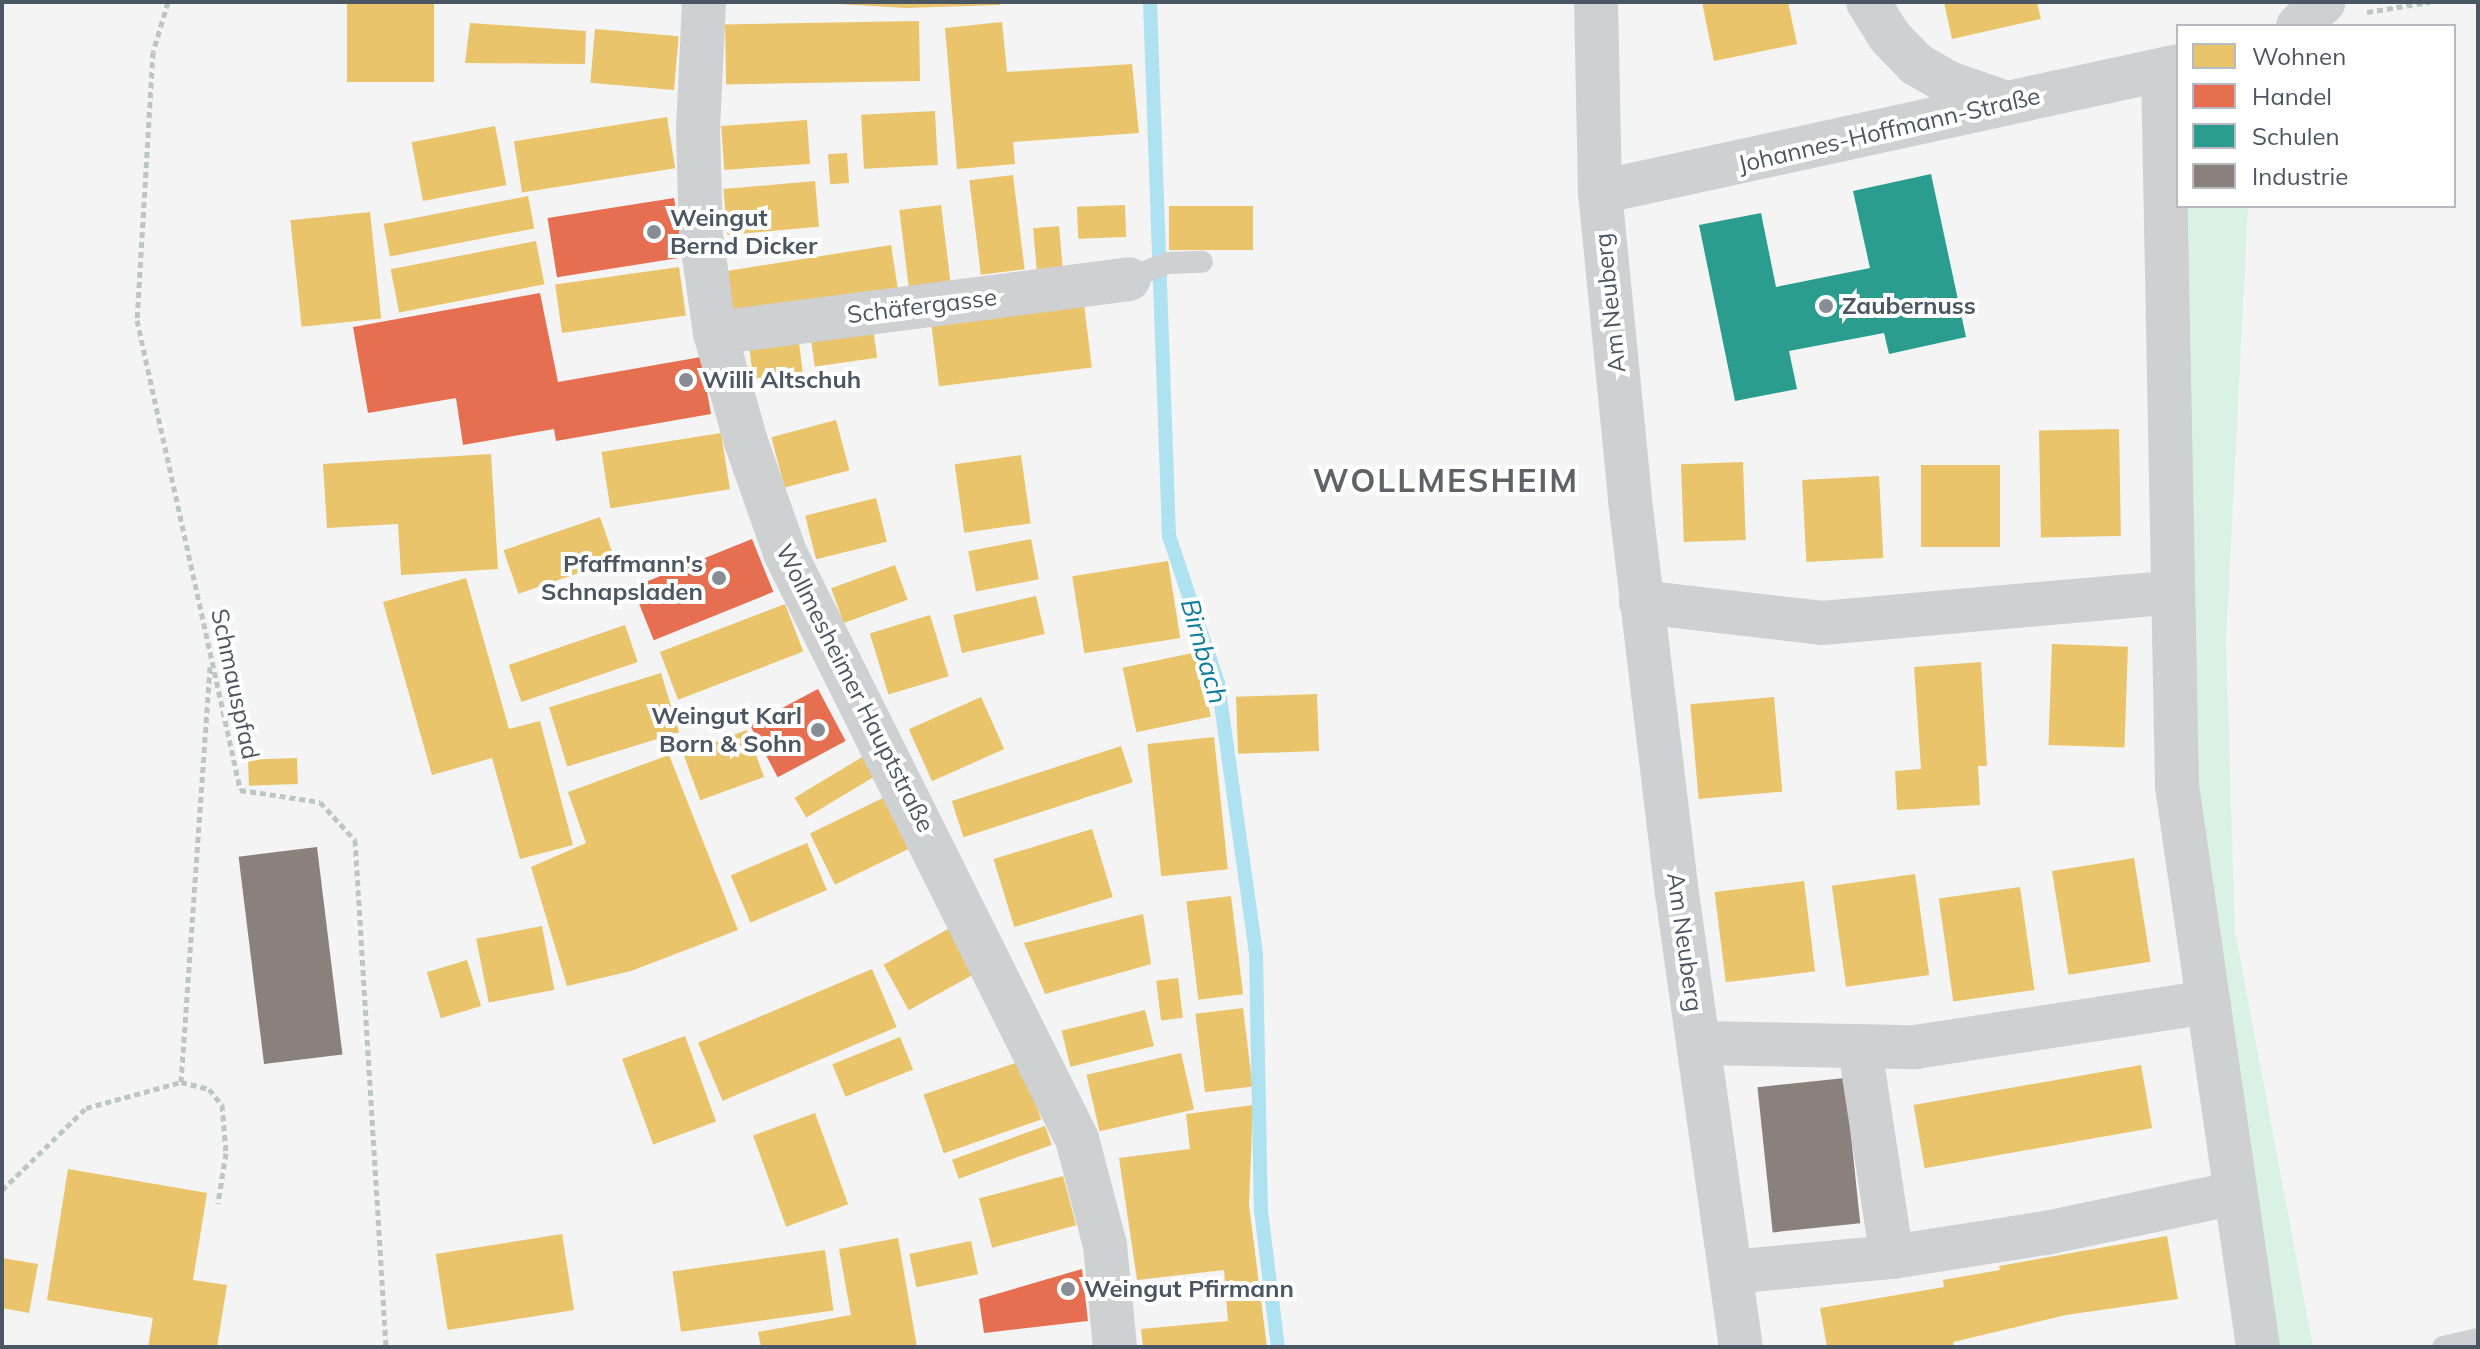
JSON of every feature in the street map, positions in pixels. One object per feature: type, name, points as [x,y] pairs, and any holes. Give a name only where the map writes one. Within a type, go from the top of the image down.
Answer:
[{"type":"street","name":"Wollmesheimer Hauptstraße","points":[[704,2],[698,180],[715,333],[785,553],[1077,1139],[1105,1245],[1115,1347]]},
{"type":"street","name":"Am Neuberg","points":[[1596,2],[1600,192],[1641,602],[1741,1347]]},
{"type":"street","points":[[1868,2],[1889,36],[1916,64],[1949,83],[2006,103]]},
{"type":"street","points":[[2300,24],[2324,2]]},
{"type":"street","name":"Johannes-Hoffmann-Straße","points":[[1600,192],[2171,68]]},
{"type":"street","points":[[2171,68],[2177,786],[2258,1347]]},
{"type":"street","name":"Schäfergasse","points":[[715,333],[1148,271]]},
{"type":"street","points":[[1641,602],[1822,623],[2173,592]]},
{"type":"street","name":"Am Neuberg","points":[[1699,1043],[1860,1049],[1931,1045],[2209,1002]]},
{"type":"street","points":[[1860,1049],[1892,1257]]},
{"type":"street","points":[[1732,1272],[1892,1257],[2046,1233],[2236,1193]]},
{"type":"lane","points":[[1148,271],[1202,262]]},
{"type":"lane","points":[[2443,1347],[2478,1339]]},
{"type":"path","name":"Schmauspfad","points":[[168,2],[153,52],[137,320],[240,790],[320,802],[355,840],[386,1347]]},
{"type":"path","points":[[181,1082],[211,656]]},
{"type":"path","points":[[2,1190],[86,1108],[181,1082],[209,1089],[222,1105],[226,1153],[218,1203]]},
{"type":"green space","points":[[2178,208],[2248,208],[2226,642],[2235,931],[2313,1347],[2258,1347],[2181,826]]},
{"type":"building: Wohnen","points":[[347,2],[434,2],[434,82],[347,82]]},
{"type":"building: Wohnen","points":[[803,2],[1000,2],[1000,5],[906,8]]},
{"type":"building: Wohnen","points":[[1702,2],[1788,2],[1797,44],[1714,61]]},
{"type":"building: Wohnen","points":[[1944,2],[2037,2],[2041,19],[1952,39]]},
{"type":"building: Wohnen","points":[[919,21],[920,81],[726,84],[725,24]]},
{"type":"building: Wohnen","points":[[1002,22],[1007,72],[1132,64],[1139,133],[1013,142],[1015,164],[957,169],[945,28]]},
{"type":"building: Wohnen","points":[[470,23],[586,31],[585,64],[465,63]]},
{"type":"building: Wohnen","points":[[595,29],[679,36],[674,90],[590,83]]},
{"type":"building: Wohnen","points":[[935,111],[938,165],[864,169],[861,115]]},
{"type":"building: Wohnen","points":[[667,117],[675,168],[522,193],[514,141]]},
{"type":"building: Wohnen","points":[[807,120],[810,164],[724,170],[721,126]]},
{"type":"building: Wohnen","points":[[495,126],[506,185],[423,201],[412,142]]},
{"type":"building: Wohnen","points":[[847,153],[849,183],[830,184],[828,154]]},
{"type":"building: Wohnen","points":[[1013,175],[1025,269],[981,275],[969,180]]},
{"type":"building: Wohnen","points":[[815,181],[819,227],[727,235],[723,189]]},
{"type":"building: Wohnen","points":[[528,196],[534,228],[390,256],[384,224]]},
{"type":"building: Wohnen","points":[[941,205],[951,285],[909,291],[899,210]]},
{"type":"building: Wohnen","points":[[1125,205],[1126,237],[1078,239],[1077,207]]},
{"type":"building: Wohnen","points":[[1169,206],[1253,206],[1253,250],[1169,250]]},
{"type":"building: Wohnen","points":[[370,212],[381,318],[302,327],[290,220]]},
{"type":"building: Wohnen","points":[[1059,226],[1063,270],[1037,272],[1033,228]]},
{"type":"building: Wohnen","points":[[536,241],[544,284],[399,312],[391,269]]},
{"type":"building: Wohnen","points":[[891,245],[898,291],[732,318],[725,271]]},
{"type":"building: Wohnen","points":[[679,267],[686,316],[562,333],[555,284]]},
{"type":"building: Wohnen","points":[[1084,304],[1092,368],[939,386],[931,323]]},
{"type":"building: Wohnen","points":[[873,328],[877,358],[815,366],[811,337]]},
{"type":"building: Wohnen","points":[[798,334],[803,374],[753,380],[748,340]]},
{"type":"building: Wohnen","points":[[836,420],[849,470],[785,488],[771,437]]},
{"type":"building: Wohnen","points":[[2119,429],[2121,536],[2041,537],[2039,430]]},
{"type":"building: Wohnen","points":[[721,433],[730,489],[610,508],[601,452]]},
{"type":"building: Wohnen","points":[[491,454],[498,569],[401,575],[398,524],[327,528],[323,464]]},
{"type":"building: Wohnen","points":[[1021,455],[1031,523],[964,533],[955,464]]},
{"type":"building: Wohnen","points":[[1743,462],[1746,540],[1684,542],[1681,464]]},
{"type":"building: Wohnen","points":[[1921,465],[2000,465],[2000,547],[1921,547]]},
{"type":"building: Wohnen","points":[[1879,476],[1883,558],[1806,562],[1802,480]]},
{"type":"building: Wohnen","points":[[876,498],[887,542],[816,559],[805,516]]},
{"type":"building: Wohnen","points":[[600,517],[615,560],[519,594],[504,550]]},
{"type":"building: Wohnen","points":[[1031,539],[1039,579],[976,591],[968,551]]},
{"type":"building: Wohnen","points":[[1168,561],[1180,638],[1084,653],[1072,576]]},
{"type":"building: Wohnen","points":[[895,565],[908,600],[844,623],[831,588]]},
{"type":"building: Wohnen","points":[[466,578],[509,729],[540,721],[573,845],[520,859],[492,758],[432,775],[383,602]]},
{"type":"building: Wohnen","points":[[1036,596],[1045,634],[962,653],[953,615]]},
{"type":"building: Wohnen","points":[[785,604],[803,652],[678,700],[660,652]]},
{"type":"building: Wohnen","points":[[930,615],[949,676],[888,695],[870,633]]},
{"type":"building: Wohnen","points":[[625,625],[638,662],[521,702],[509,665]]},
{"type":"building: Wohnen","points":[[2052,644],[2128,647],[2124,748],[2048,745]]},
{"type":"building: Wohnen","points":[[1197,652],[1211,717],[1136,732],[1123,668]]},
{"type":"building: Wohnen","points":[[1981,662],[1987,766],[1978,766],[1980,805],[1897,810],[1895,771],[1921,769],[1914,667]]},
{"type":"building: Wohnen","points":[[661,673],[679,732],[567,766],[549,707]]},
{"type":"building: Wohnen","points":[[1317,694],[1319,751],[1238,754],[1236,697]]},
{"type":"building: Wohnen","points":[[981,697],[1004,749],[932,781],[909,729]]},
{"type":"building: Wohnen","points":[[1774,697],[1782,792],[1699,799],[1690,704]]},
{"type":"building: Wohnen","points":[[747,730],[764,777],[700,800],[683,753]]},
{"type":"building: Wohnen","points":[[1214,737],[1228,869],[1161,876],[1147,744]]},
{"type":"building: Wohnen","points":[[1121,746],[1133,782],[963,837],[952,801]]},
{"type":"building: Wohnen","points":[[669,755],[738,930],[631,971],[567,986],[531,867],[586,843],[568,792]]},
{"type":"building: Wohnen","points":[[864,756],[876,776],[806,817],[795,798]]},
{"type":"building: Wohnen","points":[[297,758],[298,784],[249,786],[248,760]]},
{"type":"building: Wohnen","points":[[889,795],[914,846],[835,885],[810,834]]},
{"type":"building: Wohnen","points":[[1092,829],[1113,897],[1014,927],[994,859]]},
{"type":"building: Wohnen","points":[[807,843],[827,890],[751,922],[731,875]]},
{"type":"building: Wohnen","points":[[2134,858],[2150,962],[2068,975],[2052,871]]},
{"type":"building: Wohnen","points":[[1915,874],[1929,975],[1846,987],[1832,886]]},
{"type":"building: Wohnen","points":[[1804,881],[1815,971],[1726,982],[1715,892]]},
{"type":"building: Wohnen","points":[[2020,887],[2034,990],[1953,1001],[1939,898]]},
{"type":"building: Wohnen","points":[[1231,896],[1243,994],[1198,1000],[1186,901]]},
{"type":"building: Wohnen","points":[[1143,914],[1151,964],[1045,994],[1024,943]]},
{"type":"building: Wohnen","points":[[957,924],[982,969],[909,1010],[884,965]]},
{"type":"building: Wohnen","points":[[542,926],[554,990],[489,1003],[476,939]]},
{"type":"building: Wohnen","points":[[467,960],[481,1006],[441,1018],[427,972]]},
{"type":"building: Wohnen","points":[[872,969],[897,1027],[723,1101],[698,1043]]},
{"type":"building: Wohnen","points":[[1178,978],[1183,1018],[1161,1020],[1156,981]]},
{"type":"building: Wohnen","points":[[1243,1008],[1253,1086],[1205,1092],[1195,1014]]},
{"type":"building: Wohnen","points":[[1145,1010],[1154,1046],[1071,1067],[1062,1031]]},
{"type":"building: Wohnen","points":[[685,1036],[716,1122],[653,1144],[622,1059]]},
{"type":"building: Wohnen","points":[[900,1037],[913,1069],[845,1097],[832,1064]]},
{"type":"building: Wohnen","points":[[1181,1053],[1194,1110],[1100,1131],[1086,1075]]},
{"type":"building: Wohnen","points":[[1021,1061],[1041,1120],[944,1153],[924,1095]]},
{"type":"building: Wohnen","points":[[2141,1065],[2152,1128],[1925,1168],[1914,1105]]},
{"type":"building: Wohnen","points":[[1253,1105],[1249,1205],[1267,1347],[1143,1347],[1141,1329],[1228,1321],[1224,1270],[1137,1280],[1119,1158],[1190,1149],[1186,1114]]},
{"type":"building: Wohnen","points":[[815,1113],[848,1204],[786,1227],[753,1136]]},
{"type":"building: Wohnen","points":[[1045,1126],[1052,1145],[959,1179],[952,1160]]},
{"type":"building: Wohnen","points":[[68,1169],[207,1193],[193,1280],[227,1285],[217,1347],[148,1347],[153,1318],[47,1300]]},
{"type":"building: Wohnen","points":[[1063,1176],[1076,1225],[992,1248],[979,1199]]},
{"type":"building: Wohnen","points":[[562,1234],[574,1310],[448,1330],[436,1254]]},
{"type":"building: Wohnen","points":[[2167,1236],[2178,1299],[2066,1315],[1953,1342],[1954,1347],[1827,1347],[1820,1308],[1944,1287],[1943,1280],[2000,1270],[1999,1266]]},
{"type":"building: Wohnen","points":[[898,1238],[917,1347],[761,1347],[758,1332],[851,1315],[839,1249]]},
{"type":"building: Wohnen","points":[[971,1241],[978,1274],[916,1287],[909,1254]]},
{"type":"building: Wohnen","points":[[825,1250],[833,1310],[681,1332],[672,1271]]},
{"type":"building: Wohnen","points":[[2,1258],[38,1264],[29,1313],[2,1308]]},
{"type":"building: Handel","points":[[674,198],[683,257],[557,277],[548,218]]},
{"type":"building: Handel","points":[[540,293],[558,382],[701,357],[711,414],[556,441],[554,429],[463,445],[456,398],[368,413],[353,327]]},
{"type":"building: Handel","points":[[752,539],[773,592],[654,640],[632,587]]},
{"type":"building: Handel","points":[[818,689],[846,741],[778,777],[750,725]]},
{"type":"building: Handel","points":[[1082,1269],[1088,1321],[984,1333],[979,1299]]},
{"type":"building: Schulen","points":[[1931,174],[1966,337],[1889,354],[1884,333],[1789,351],[1797,389],[1735,401],[1699,225],[1761,213],[1776,287],[1870,268],[1853,191]]},
{"type":"building: Industrie","points":[[317,847],[342,1054],[264,1064],[239,857]]},
{"type":"building: Industrie","points":[[1845,1078],[1860,1223],[1773,1232],[1757,1087]]},
{"type":"waterway","name":"Birnbach","points":[[1150,2],[1169,536],[1218,683],[1256,955],[1261,1211],[1278,1347]]},
{"type":"place","name":"Weingut Bernd Dicker","points":[[654,232]]},
{"type":"place","name":"Zaubernuss","points":[[1826,306]]},
{"type":"place","name":"Willi Altschuh","points":[[686,380]]},
{"type":"place","name":"Pfaffmann's Schnapsladen","points":[[719,578]]},
{"type":"place","name":"Weingut Karl Born & Sohn","points":[[818,730]]},
{"type":"place","name":"Weingut Pfirmann","points":[[1068,1289]]},
{"type":"district","name":"WOLLMESHEIM","points":[[1446,480]]}]
